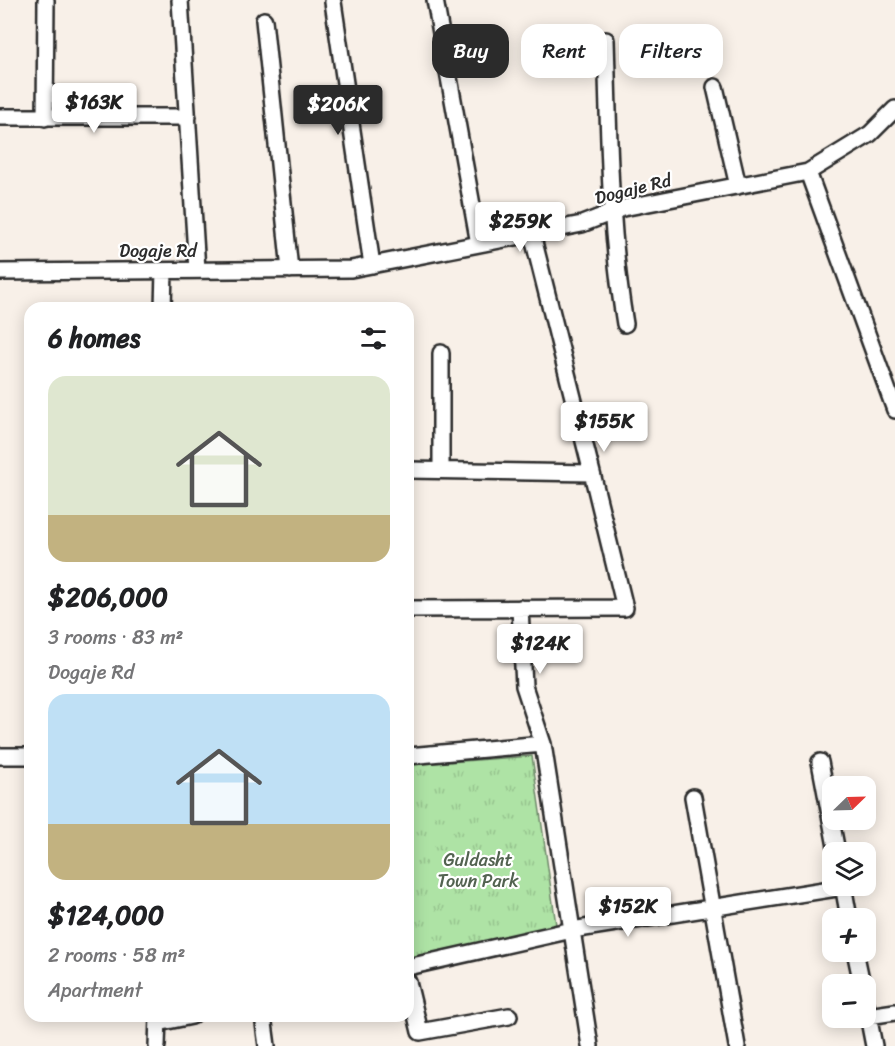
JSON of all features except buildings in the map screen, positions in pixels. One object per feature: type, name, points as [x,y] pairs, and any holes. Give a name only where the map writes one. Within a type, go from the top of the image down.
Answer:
[{"type":"street","points":[[45,118],[46,0]]},
{"type":"street","points":[[180,0],[197,270]]},
{"type":"street","points":[[435,0],[479,244]]},
{"type":"street","points":[[333,2],[372,265]]},
{"type":"street","points":[[264,20],[290,270]]},
{"type":"street","points":[[607,75],[611,213],[615,260],[625,324]]},
{"type":"street","points":[[715,87],[738,186]]},
{"type":"street","points":[[895,109],[870,134],[808,172],[892,394],[895,410]]},
{"type":"street","points":[[0,117],[188,117]]},
{"type":"street","name":"Dogaje Rd","points":[[0,272],[351,269],[582,224],[611,213],[808,172]]},
{"type":"street","points":[[414,609],[625,608],[532,234]]},
{"type":"street","points":[[164,271],[164,302]]},
{"type":"street","points":[[441,353],[441,470]]},
{"type":"street","points":[[414,470],[592,473]]},
{"type":"street","points":[[520,608],[524,686],[543,744],[590,1046]]},
{"type":"street","points":[[414,755],[543,744]]},
{"type":"street","points":[[0,756],[24,756]]},
{"type":"street","points":[[820,762],[835,842]]},
{"type":"street","points":[[693,796],[737,1046]]},
{"type":"street","points":[[414,966],[572,930],[822,890]]},
{"type":"street","points":[[414,1006],[420,1032],[509,1016]]},
{"type":"street","points":[[876,1011],[895,1012]]},
{"type":"street","points":[[157,1046],[158,1022]]},
{"type":"street","points":[[264,1022],[267,1046]]},
{"type":"street","points":[[870,1028],[874,1046]]},
{"type":"green space","name":"Guldasht Town Park","points":[[532,756],[556,925],[414,957],[414,765]]}]
